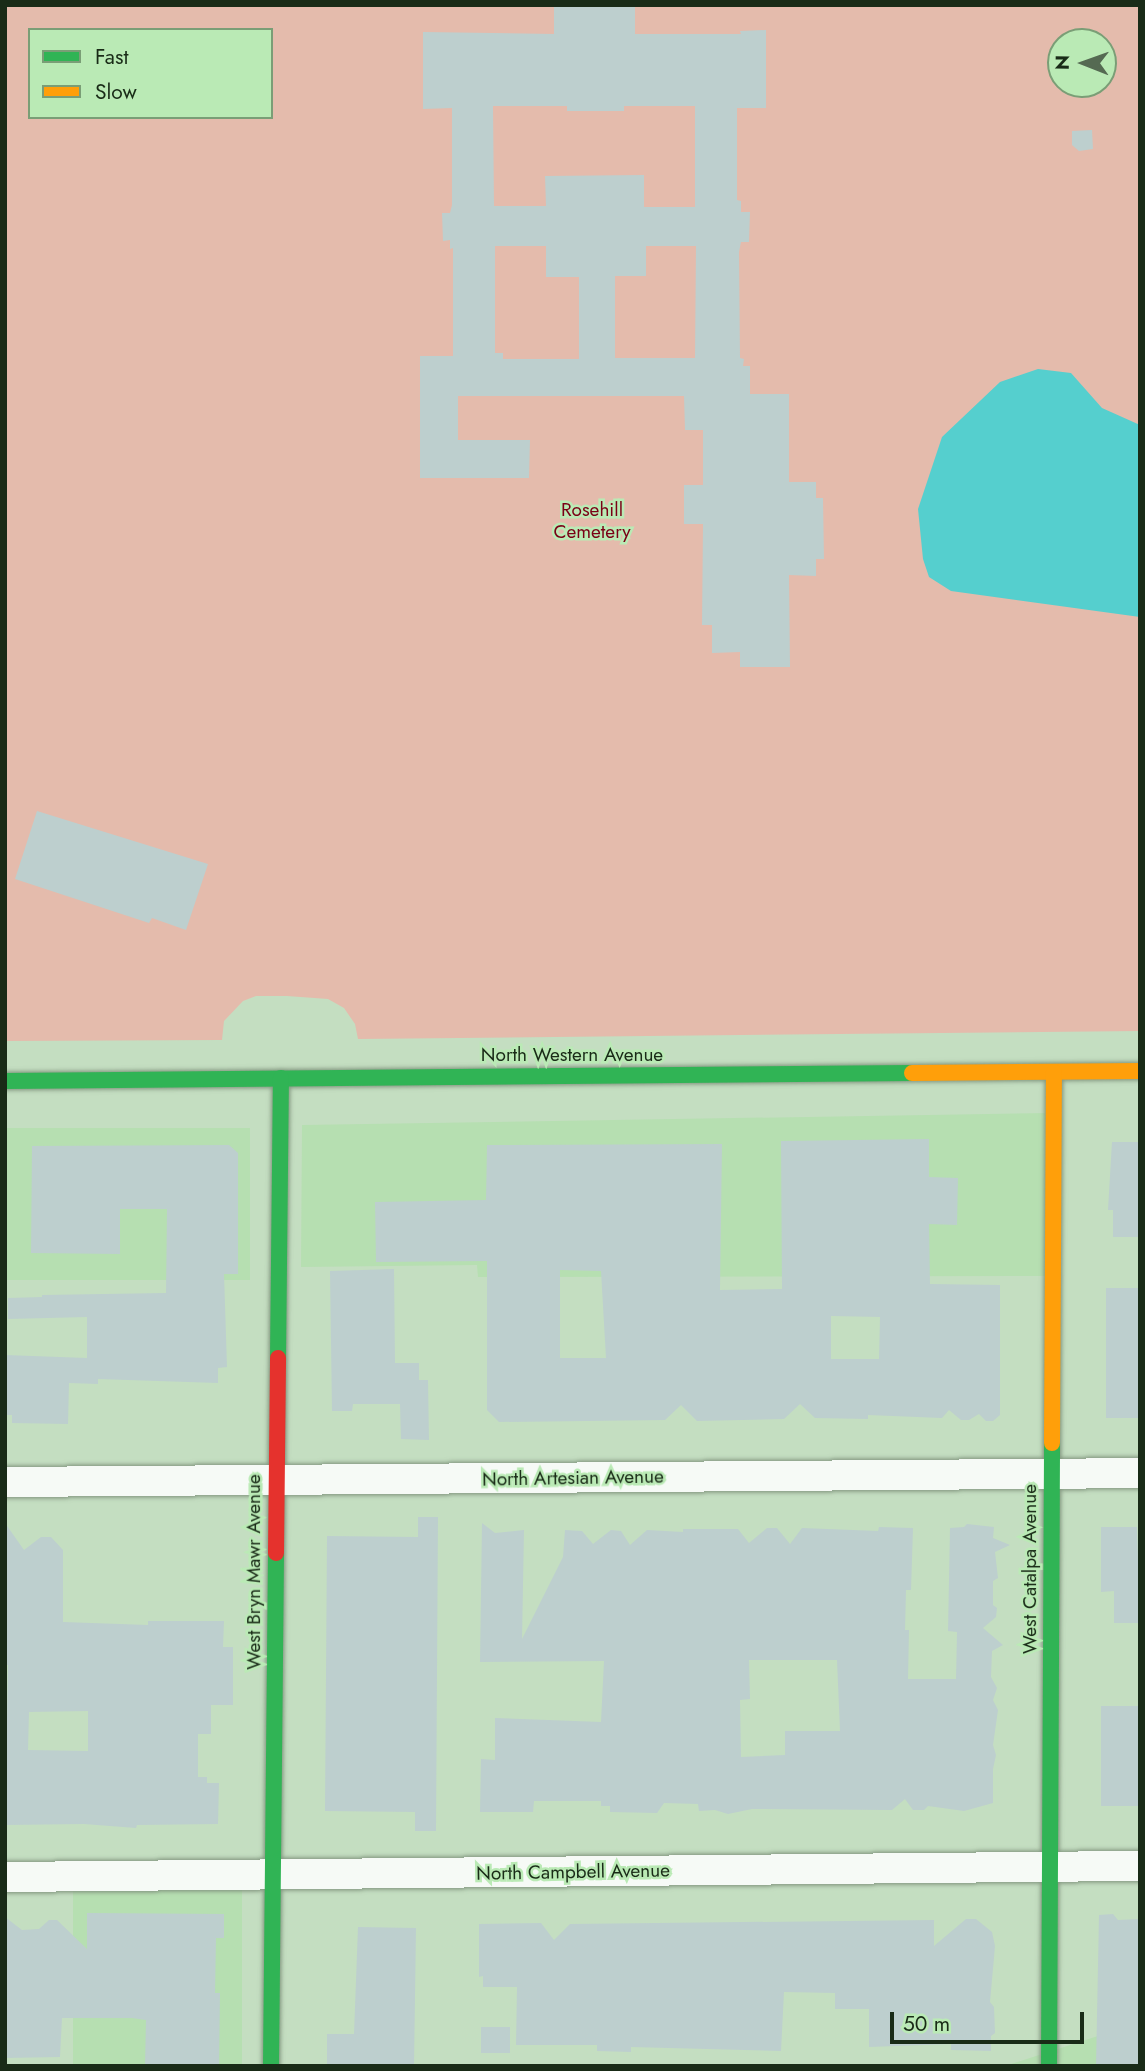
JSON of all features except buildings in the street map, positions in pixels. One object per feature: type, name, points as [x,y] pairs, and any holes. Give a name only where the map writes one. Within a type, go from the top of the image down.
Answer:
[{"type":"street","name":"North Western Avenue","points":[[5,1081],[1140,1071]]},
{"type":"street","name":"West Catalpa Avenue","points":[[1049,2066],[1054,1072]]},
{"type":"street","name":"West Bryn Mawr Avenue","points":[[271,2066],[281,1078]]},
{"type":"street","name":"North Artesian Avenue","points":[[5,1482],[1140,1474]]},
{"type":"street","name":"North Campbell Avenue","points":[[5,1877],[1140,1866]]},
{"type":"shaded area","points":[[1051,1113],[1049,1276],[478,1277],[477,1265],[301,1267],[302,1125]]},
{"type":"shaded area","points":[[5,1128],[250,1128],[250,1280],[5,1280]]},
{"type":"shaded area","points":[[73,1889],[242,1889],[242,2066],[73,2066]]},
{"type":"shaded area","points":[[1101,2035],[1140,2066],[1005,2066]]},
{"type":"green space","name":"Rosehill Cemetery","points":[[5,5],[1140,5],[1140,1031],[358,1039],[355,1024],[344,1008],[328,999],[287,996],[256,996],[243,1001],[224,1021],[222,1040],[5,1041]]},
{"type":"water","points":[[1038,369],[1071,373],[1102,408],[1140,425],[1140,617],[951,591],[929,577],[923,559],[918,509],[942,437],[1000,382]]},
{"type":"traffic: fast","points":[[5,1081],[912,1073]]},
{"type":"traffic: fast","points":[[278,1358],[281,1078]]},
{"type":"traffic: fast","points":[[1049,2066],[1052,1443]]},
{"type":"traffic: fast","points":[[271,2066],[276,1553]]},
{"type":"traffic: slow","points":[[912,1073],[1140,1071]]},
{"type":"traffic: slow","points":[[1052,1443],[1054,1072]]},
{"type":"traffic: jam","points":[[276,1553],[278,1358]]}]
